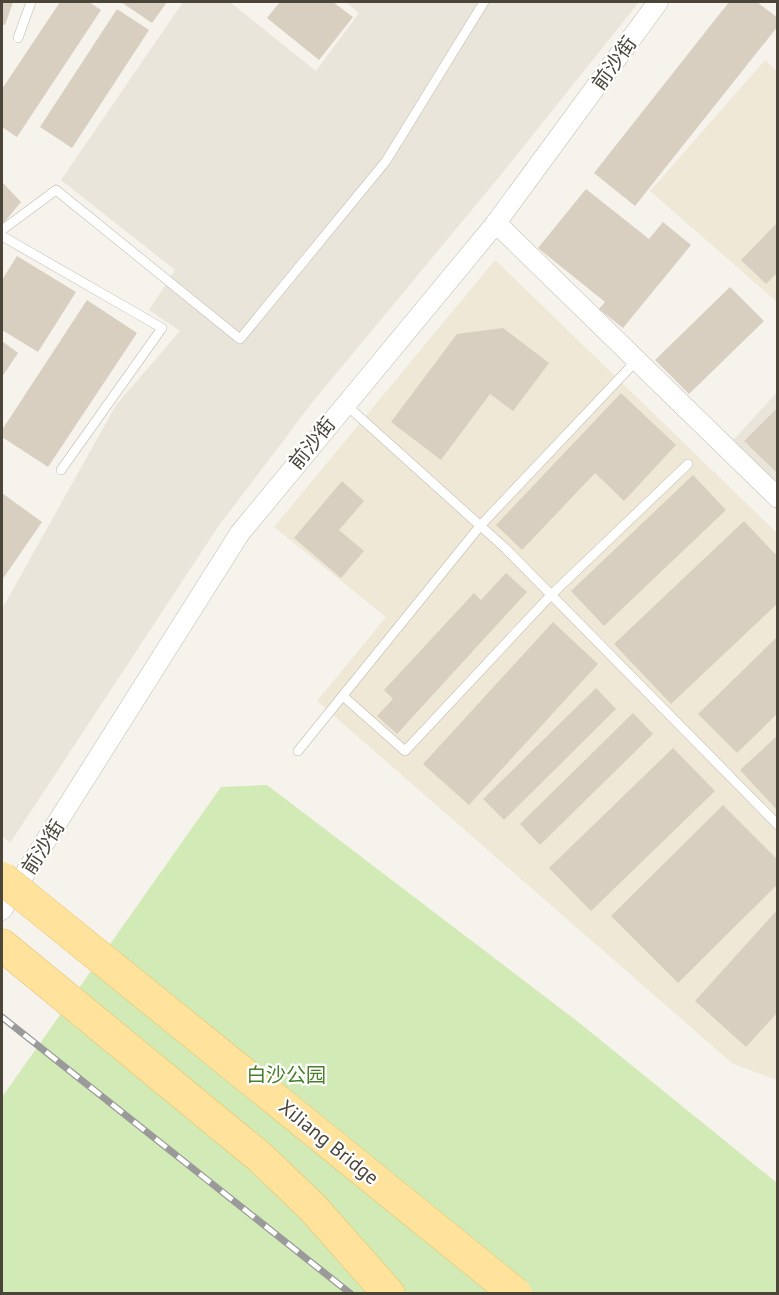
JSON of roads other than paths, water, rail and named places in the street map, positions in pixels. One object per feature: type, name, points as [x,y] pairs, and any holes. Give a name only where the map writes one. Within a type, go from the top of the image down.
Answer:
[{"type":"main road","name":"XiJiang Bridge","points":[[2,878],[516,1293]]},
{"type":"main road","points":[[2,945],[261,1158],[313,1208],[389,1293]]},
{"type":"street","name":"前沙街","points":[[2,910],[240,533],[344,404],[496,223],[658,2]]},
{"type":"street","points":[[496,223],[777,498]]},
{"type":"lane","points":[[18,38],[31,2]]},
{"type":"lane","points":[[2,230],[56,190],[240,339],[386,161],[484,2]]},
{"type":"lane","points":[[2,236],[162,328],[61,470]]},
{"type":"lane","points":[[298,751],[480,526],[637,360]]},
{"type":"lane","points":[[344,404],[480,526],[552,596],[777,825]]},
{"type":"lane","points":[[343,696],[405,751],[552,596],[688,464]]},
{"type":"railway","points":[[2,1017],[351,1294]]},
{"type":"park label","name":"白沙公园","points":[[286,1075]]}]
